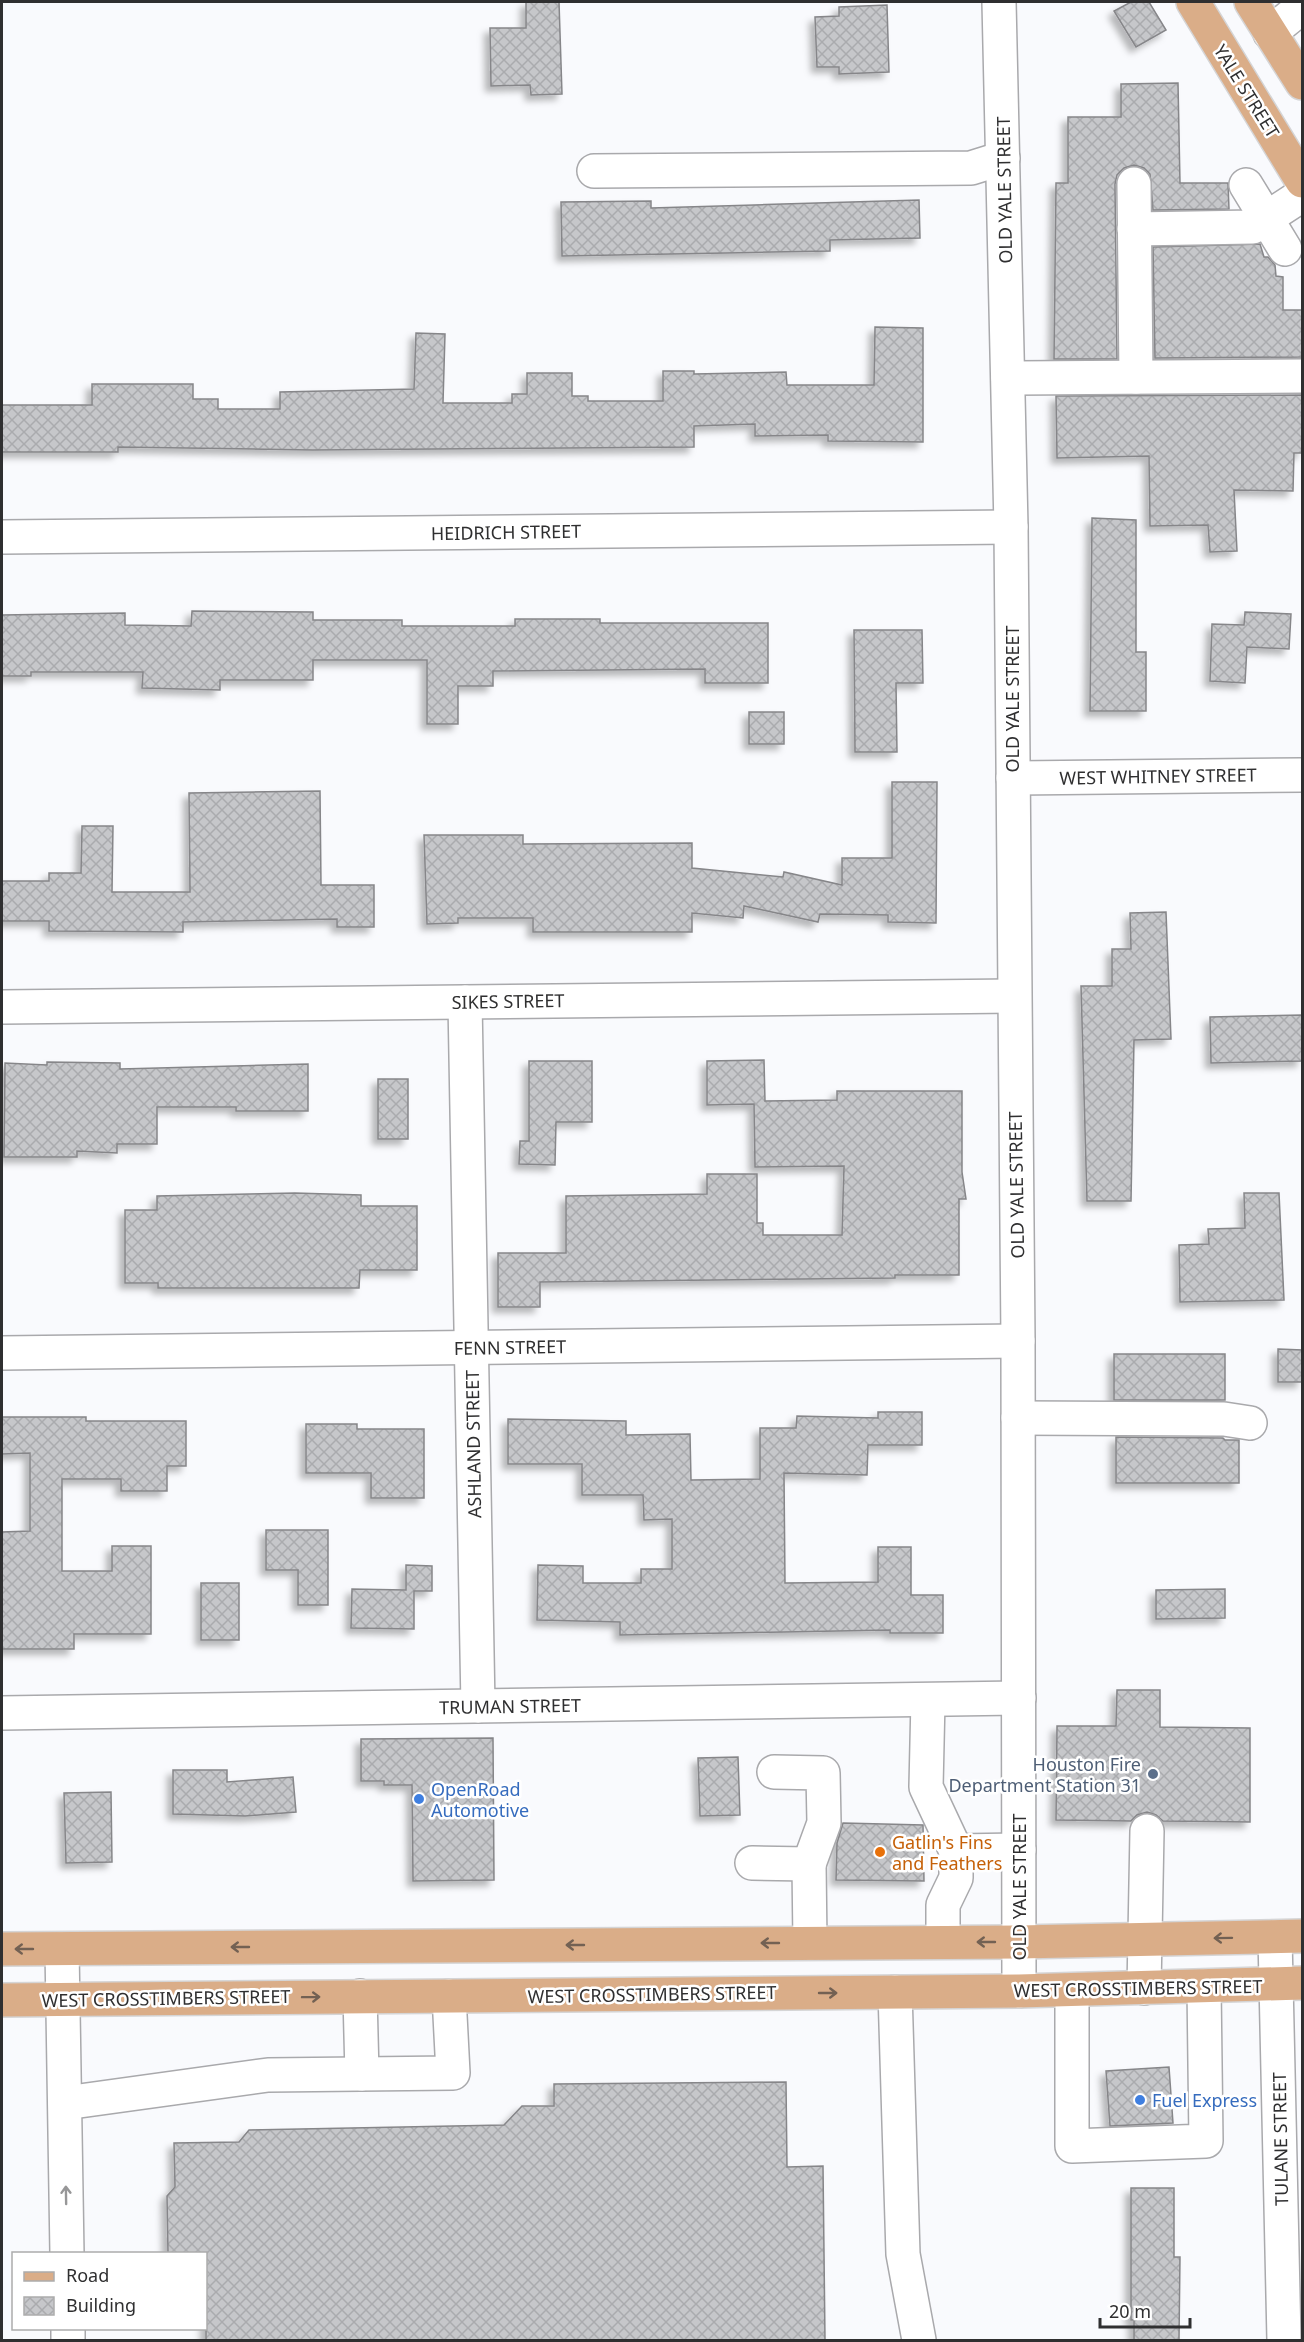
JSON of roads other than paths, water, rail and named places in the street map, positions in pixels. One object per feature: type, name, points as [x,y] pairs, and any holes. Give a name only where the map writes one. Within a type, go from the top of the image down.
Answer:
[{"type":"main road","name":"YALE STREET","points":[[1193,2],[1302,181]]},
{"type":"main road","points":[[1251,2],[1302,83]]},
{"type":"main road","points":[[2,1949],[1019,1942],[1289,1936]]},
{"type":"main road","points":[[503,1946],[504,1995]]},
{"type":"main road","name":"WEST CROSSTIMBERS STREET","points":[[2,2000],[1019,1991],[1290,1984]]},
{"type":"street","name":"OLD YALE STREET","points":[[999,2],[1011,527],[1018,1341],[1019,1991]]},
{"type":"street","points":[[1270,33],[1302,7]]},
{"type":"street","points":[[594,171],[970,168],[1003,158]]},
{"type":"street","points":[[1134,184],[1136,377]]},
{"type":"street","points":[[1246,185],[1285,249]]},
{"type":"street","points":[[1134,229],[1253,227],[1302,195]]},
{"type":"street","points":[[1008,378],[1302,376]]},
{"type":"street","name":"HEIDRICH STREET","points":[[2,537],[1011,527]]},
{"type":"street","name":"WEST WHITNEY STREET","points":[[1013,778],[1302,775]]},
{"type":"street","name":"SIKES STREET","points":[[2,1007],[1014,996]]},
{"type":"street","name":"ASHLAND STREET","points":[[465,1002],[478,1706]]},
{"type":"street","name":"FENN STREET","points":[[2,1353],[1018,1341]]},
{"type":"street","points":[[1018,1418],[1224,1419],[1250,1423]]},
{"type":"street","name":"TRUMAN STREET","points":[[2,1713],[1019,1698]]},
{"type":"street","points":[[928,1700],[926,1787],[956,1851],[956,1878],[943,1905],[943,1942]]},
{"type":"street","points":[[774,1772],[823,1773],[824,1823],[809,1864],[810,1943]]},
{"type":"street","points":[[1143,1988],[1147,1831]]},
{"type":"street","points":[[956,1851],[1019,1850]]},
{"type":"street","points":[[752,1863],[809,1864]]},
{"type":"street","name":"TULANE STREET","points":[[1284,2340],[1292,2283],[1289,1936]]},
{"type":"street","points":[[62,1949],[67,2252]]},
{"type":"street","points":[[1072,1989],[1072,2146],[1206,2141],[1204,1986]]},
{"type":"street","points":[[895,1992],[903,2254],[919,2340]]},
{"type":"street","points":[[360,1996],[362,2074]]},
{"type":"street","points":[[65,2103],[267,2075],[453,2073],[449,1996]]},
{"type":"place","name":"Houston Fire Department Station 31","points":[[1153,1774]]},
{"type":"place","name":"OpenRoad Automotive","points":[[419,1799]]},
{"type":"place","name":"Gatlin's Fins and Feathers","points":[[880,1852]]},
{"type":"place","name":"Fuel Express","points":[[1140,2100]]}]
